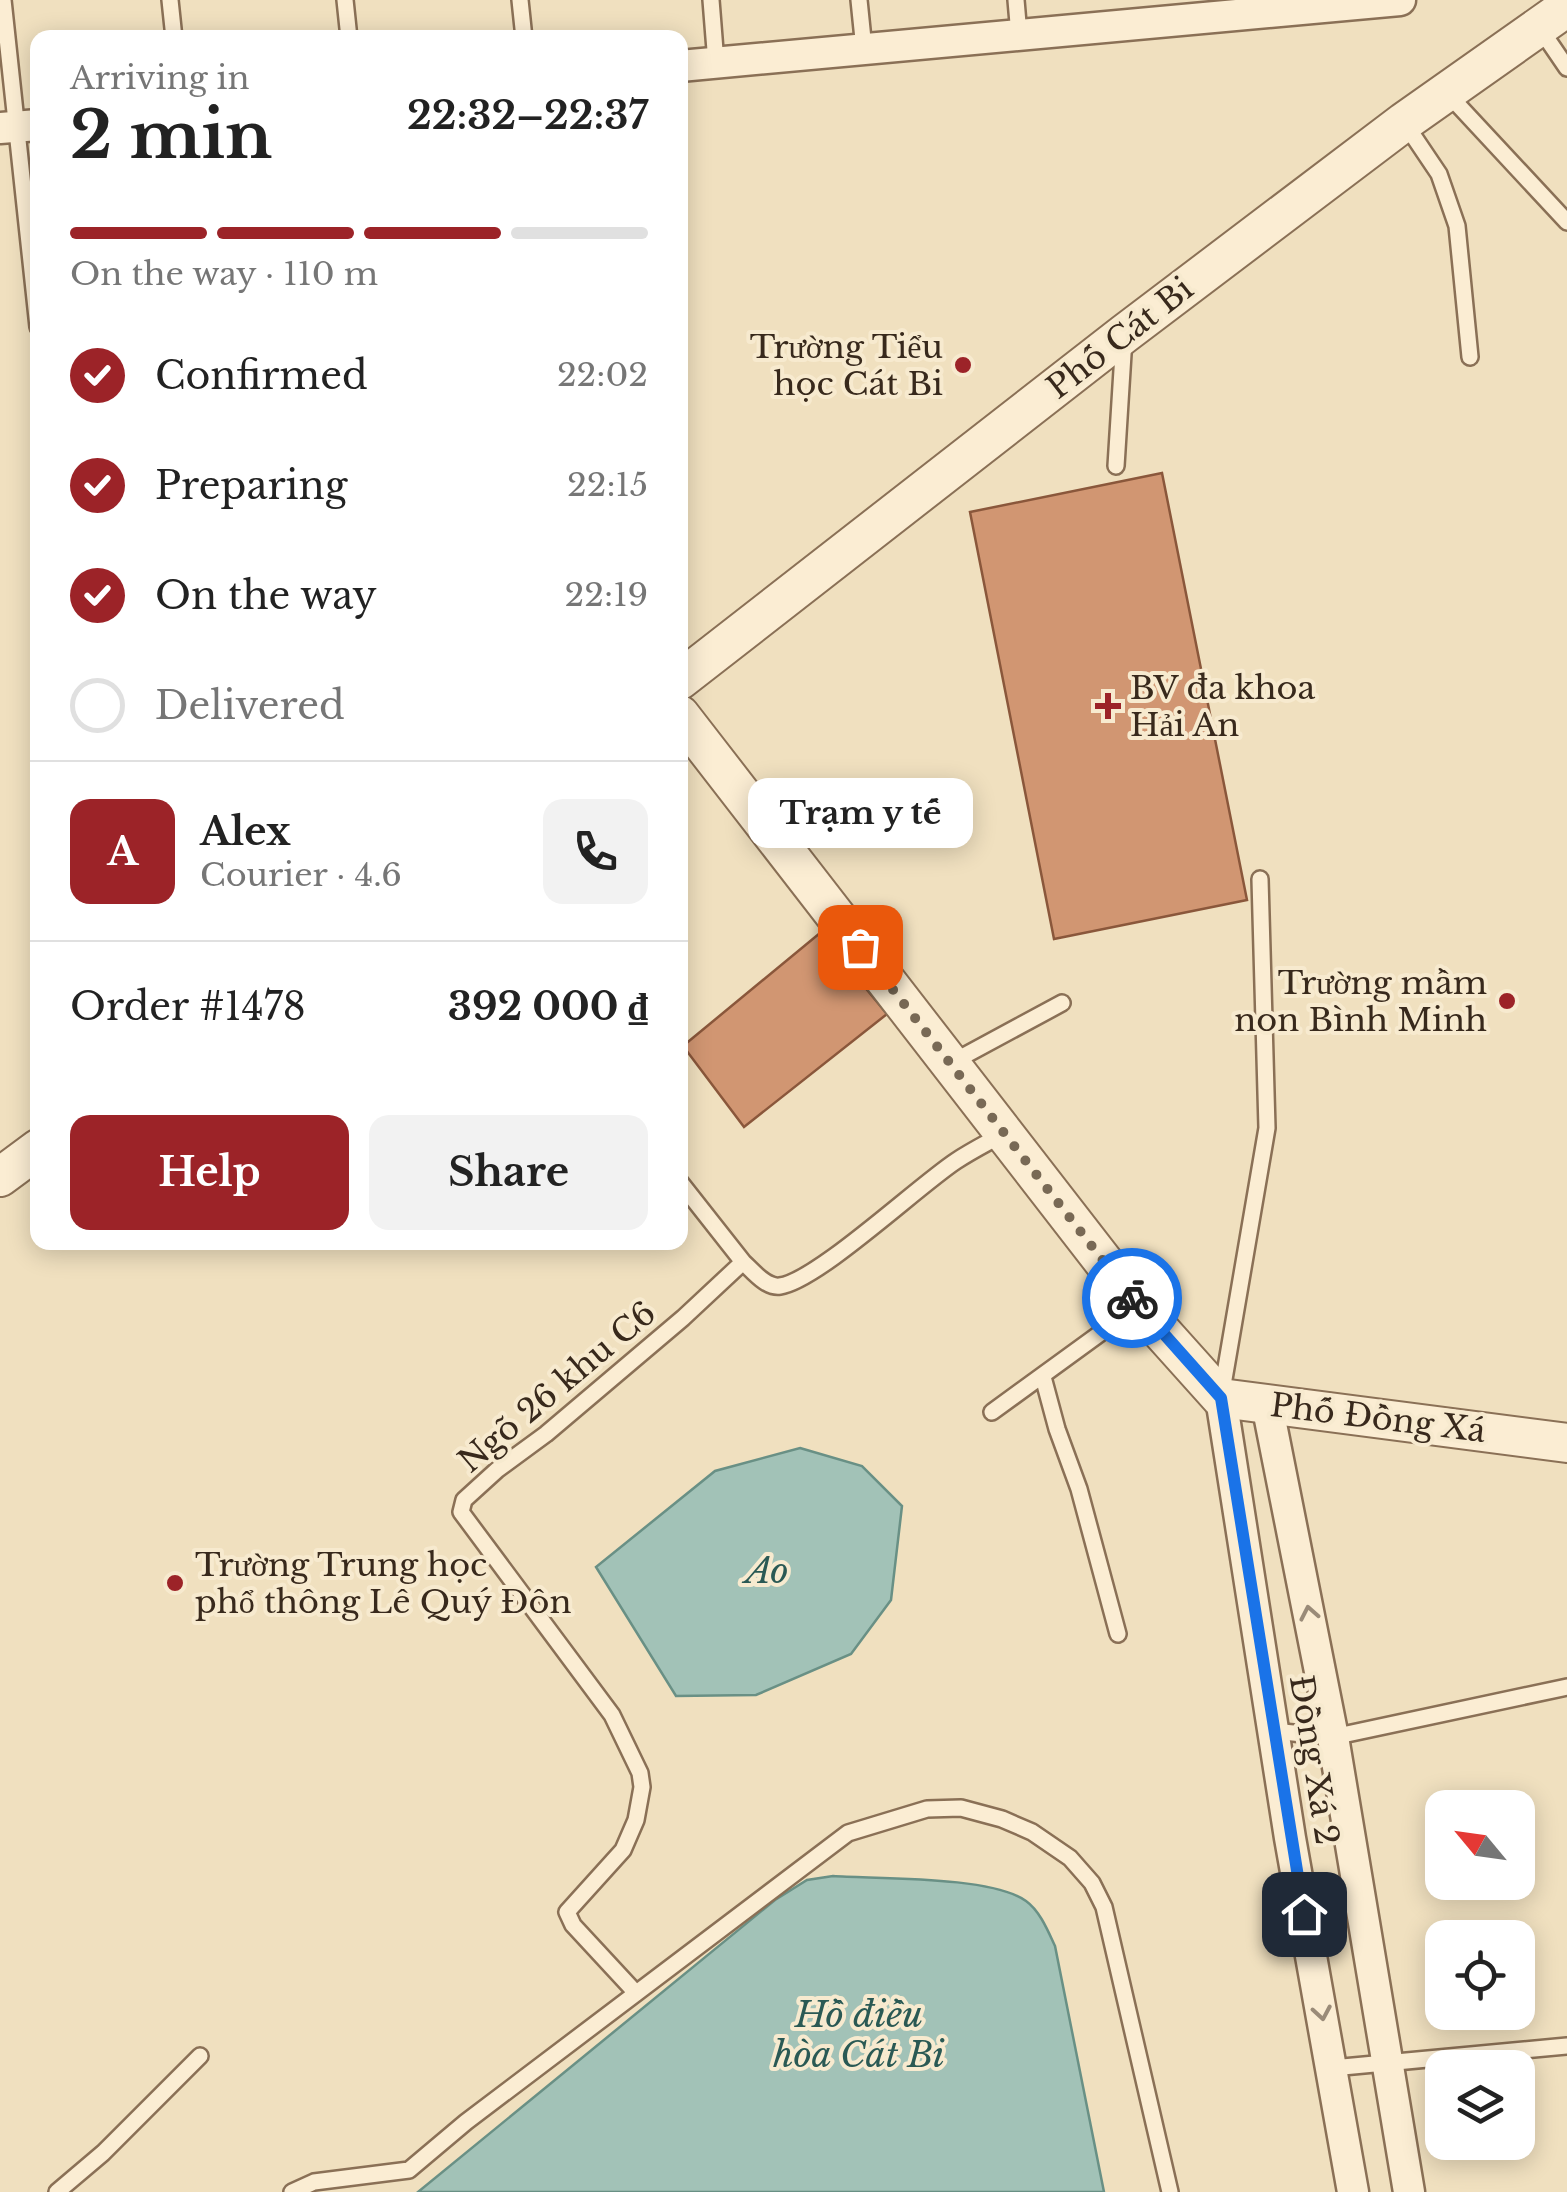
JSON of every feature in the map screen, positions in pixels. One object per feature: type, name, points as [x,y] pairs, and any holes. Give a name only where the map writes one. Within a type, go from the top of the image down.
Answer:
[{"type":"street","points":[[688,65],[1019,35],[1191,10],[1400,0]]},
{"type":"street","name":"Phố Cát Bi","points":[[688,674],[1124,334],[1404,122],[1553,17]]},
{"type":"street","points":[[688,725],[1134,1301],[1221,1398]]},
{"type":"street","points":[[0,1176],[30,1154]]},
{"type":"street","name":"Phố Đồng Xá","points":[[1221,1398],[1567,1442]]},
{"type":"street","name":"Đồng Xá 2","points":[[1221,1398],[1273,1731],[1353,2192]]},
{"type":"street","name":"Đồng Xá 2","points":[[1267,1404],[1334,1737],[1408,2192]]},
{"type":"lane","points":[[3,0],[30,243]]},
{"type":"lane","points":[[170,0],[173,30]]},
{"type":"lane","points":[[344,0],[348,30]]},
{"type":"lane","points":[[520,0],[523,30]]},
{"type":"lane","points":[[711,0],[716,63]]},
{"type":"lane","points":[[859,0],[864,49]]},
{"type":"lane","points":[[1016,0],[1019,35]]},
{"type":"lane","points":[[1553,17],[1567,68]]},
{"type":"lane","points":[[1447,92],[1567,222]]},
{"type":"lane","points":[[1404,122],[1439,174],[1457,226],[1470,357]]},
{"type":"lane","points":[[1116,466],[1124,334]]},
{"type":"lane","points":[[1221,1398],[1267,1128],[1260,879]]},
{"type":"lane","points":[[949,1064],[1062,1004]]},
{"type":"lane","points":[[688,1192],[743,1262],[777,1287],[821,1265],[955,1161],[1002,1134]]},
{"type":"lane","name":"Ngõ 26 khu C6","points":[[636,1993],[573,1926],[567,1912],[623,1850],[630,1835],[642,1787],[634,1756],[612,1715],[460,1512],[464,1500],[497,1470],[670,1330],[743,1262]]},
{"type":"lane","points":[[992,1412],[1124,1316],[1134,1301]]},
{"type":"lane","points":[[1043,1377],[1079,1489],[1118,1634]]},
{"type":"lane","points":[[1273,1731],[1334,1737],[1567,1687]]},
{"type":"lane","points":[[292,2192],[314,2182],[409,2170],[848,1833],[927,1808],[962,1808],[1032,1832],[1070,1858],[1092,1882],[1104,1907],[1170,2192]]},
{"type":"lane","points":[[1332,2068],[1567,2046]]},
{"type":"lane","points":[[57,2192],[117,2140],[200,2056]]},
{"type":"water","name":"Ao","points":[[800,1448],[862,1466],[902,1506],[891,1600],[851,1654],[756,1695],[676,1696],[596,1567],[715,1471]]},
{"type":"water","name":"Hồ điều hòa Cát Bi","points":[[833,1876],[934,1880],[988,1887],[1010,1893],[1035,1910],[1055,1946],[1104,2192],[418,2192],[775,1900],[807,1880]]},
{"type":"building","name":"BV đa khoa Hải An","points":[[1162,473],[1247,900],[1054,939],[970,512]]},
{"type":"building","points":[[820,933],[887,1014],[744,1127],[688,1053],[688,1042]]},
{"type":"way so far","points":[[860,947],[1132,1298]]},
{"type":"place","name":"Trường Tiểu học Cát Bi","points":[[963,365]]},
{"type":"place","name":"BV đa khoa Hải An","points":[[1108,706]]},
{"type":"place","name":"Trạm y tế","points":[[860,947]]},
{"type":"place","name":"Trường mầm non Bình Minh","points":[[1507,1001]]},
{"type":"place","name":"Trường Trung học phổ thông Lê Quý Đôn","points":[[175,1583]]},
{"type":"route","points":[[1132,1298],[1221,1398],[1304,1914]]}]
